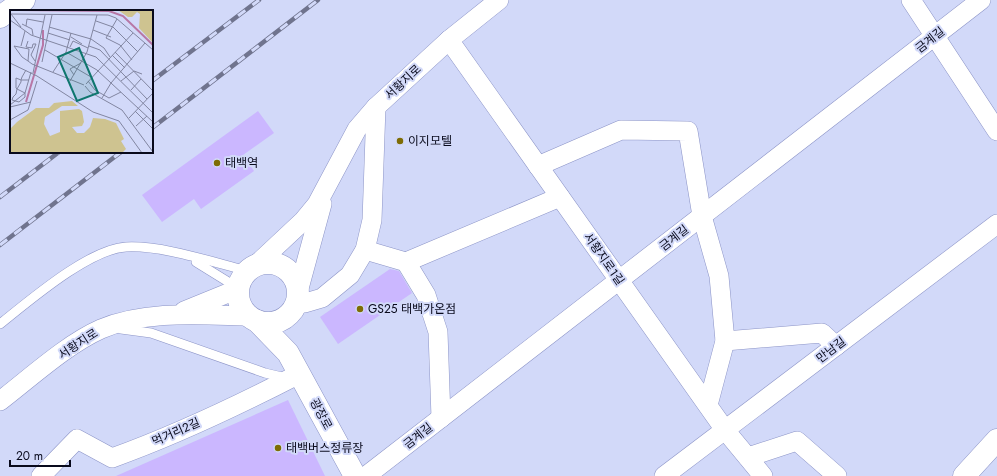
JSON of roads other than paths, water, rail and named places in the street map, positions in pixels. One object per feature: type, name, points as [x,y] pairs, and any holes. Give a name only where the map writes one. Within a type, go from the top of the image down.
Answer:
[{"type":"street","points":[[0,17],[24,0]]},
{"type":"street","name":"서황지로","points":[[330,182],[357,129],[376,107],[449,40],[498,0]]},
{"type":"street","points":[[911,0],[997,131]]},
{"type":"street","name":"금계길","points":[[366,476],[981,0]]},
{"type":"street","name":"서황지로1길","points":[[449,40],[725,430],[763,476]]},
{"type":"street","points":[[295,301],[305,302],[322,298],[350,275],[365,250],[372,220],[376,107]]},
{"type":"street","points":[[538,166],[621,130],[688,131],[702,216],[719,276],[725,341],[708,405]]},
{"type":"street","points":[[253,319],[242,308],[238,299],[247,275],[303,222],[330,182]]},
{"type":"street","points":[[169,316],[253,319],[268,323],[278,321],[286,317],[295,301],[311,237],[330,182]]},
{"type":"street","points":[[365,250],[406,262],[560,197]]},
{"type":"street","name":"만남길","points":[[664,476],[997,224]]},
{"type":"street","points":[[406,262],[426,295],[438,332],[441,418]]},
{"type":"street","points":[[169,316],[196,307],[266,263],[276,264],[291,274],[296,283],[288,353]]},
{"type":"street","name":"서황지로","points":[[0,401],[75,343],[101,329],[134,320],[169,316]]},
{"type":"street","name":"광장로","points":[[253,319],[288,353],[355,476]]},
{"type":"street","points":[[725,341],[822,333],[836,346]]},
{"type":"street","name":"먹거리2길","points":[[41,476],[77,439],[112,458],[138,449],[240,404],[299,374]]},
{"type":"street","points":[[964,476],[997,440]]},
{"type":"street","points":[[748,457],[797,441],[837,476]]},
{"type":"lane","points":[[0,324],[51,284],[104,252],[124,247],[151,247],[181,254],[247,275]]},
{"type":"lane","points":[[181,254],[207,268],[247,275]]},
{"type":"lane","points":[[101,329],[129,329],[150,333],[265,373],[282,377],[299,374]]},
{"type":"railway","points":[[153,80],[259,0]]},
{"type":"railway","points":[[153,127],[318,0]]},
{"type":"railway","points":[[0,197],[58,153]]},
{"type":"railway","points":[[0,245],[120,153]]},
{"type":"place","name":"이지모텔","points":[[400,141]]},
{"type":"place","name":"태백역","points":[[217,163]]},
{"type":"place","name":"GS25 태백가온점","points":[[360,309]]},
{"type":"place","name":"태백버스정류장","points":[[278,448]]}]
